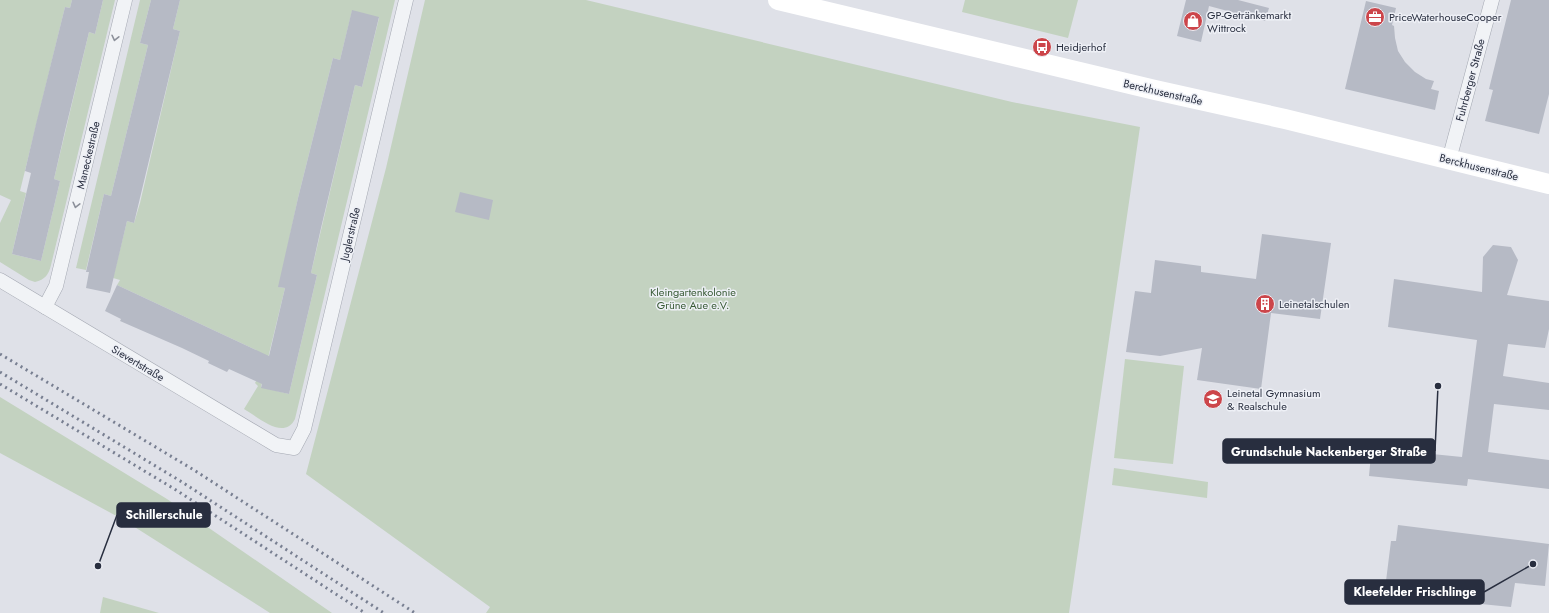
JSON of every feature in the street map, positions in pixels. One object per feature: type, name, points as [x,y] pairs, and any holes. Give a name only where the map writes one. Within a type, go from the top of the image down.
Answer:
[{"type":"street","name":"Maneckestraße","points":[[45,307],[56,286],[124,0]]},
{"type":"street","name":"Juglerstraße","points":[[276,445],[294,448],[304,429],[406,0]]},
{"type":"street","name":"Fuhrberger Straße","points":[[1449,160],[1492,0]]},
{"type":"street","name":"Berckhusenstraße","points":[[787,1],[1155,90],[1286,119],[1549,184]]},
{"type":"street","name":"Sievertstraße","points":[[0,280],[276,445]]},
{"type":"green space","points":[[0,0],[72,0],[70,8],[65,7],[20,191],[26,193],[12,254],[41,261],[60,181],[54,179],[89,32],[95,34],[103,0],[115,0],[50,268],[48,274],[44,278],[35,282],[29,280],[0,262],[0,223],[11,200],[0,195]]},
{"type":"green space","points":[[140,0],[151,0],[140,43],[148,45],[111,196],[104,194],[86,270],[76,268]]},
{"type":"green space","points":[[180,0],[395,0],[295,419],[290,425],[284,428],[278,428],[271,425],[244,409],[258,386],[255,383],[258,377],[256,350],[117,285],[120,280],[113,278],[127,221],[134,223],[140,203],[180,31],[173,29]],"holes":[[[352,11],[379,18],[362,87],[355,85],[311,273],[317,275],[289,394],[261,387],[285,288],[279,287],[298,198],[333,58],[340,60]]]},
{"type":"green space","name":"Kleingartenkolonie Grüne Aue e.V.","points":[[425,0],[586,0],[1012,102],[1140,127],[1069,613],[486,613],[490,607],[306,474],[386,168]]},
{"type":"green space","points":[[965,0],[1078,0],[1068,38],[962,12]]},
{"type":"green space","points":[[1125,359],[1184,366],[1173,464],[1114,458]]},
{"type":"green space","points":[[0,397],[167,499],[332,613],[270,613],[122,519],[0,453]]},
{"type":"green space","points":[[1114,468],[1208,482],[1207,498],[1112,485]]},
{"type":"green space","points":[[103,597],[159,613],[100,613]]},
{"type":"building","points":[[72,0],[103,0],[95,34],[89,32],[65,131],[54,179],[60,181],[41,261],[12,254],[31,173],[25,171],[36,124],[65,7],[70,8]]},
{"type":"building","points":[[151,0],[180,0],[173,29],[180,31],[134,223],[127,221],[110,293],[86,288],[89,272],[86,272],[104,194],[111,196],[148,45],[140,43]]},
{"type":"building","points":[[1186,0],[1238,0],[1269,8],[1265,21],[1209,6],[1201,42],[1177,36]]},
{"type":"building","points":[[1511,0],[1549,0],[1549,94],[1539,134],[1485,121],[1493,90],[1489,89]]},
{"type":"building","points":[[1366,1],[1396,8],[1392,25],[1394,26],[1398,51],[1405,62],[1415,72],[1426,79],[1434,81],[1431,89],[1439,91],[1435,110],[1345,89]]},
{"type":"building","points":[[352,10],[379,17],[362,87],[355,85],[311,273],[317,275],[289,394],[261,388],[262,384],[229,369],[227,372],[208,363],[209,361],[182,348],[120,321],[121,319],[105,311],[117,285],[269,356],[285,288],[278,287],[298,198],[333,58],[340,60]]},
{"type":"building","points":[[460,192],[493,200],[489,220],[455,212]]},
{"type":"building","name":"Leinetalschulen","points":[[1262,234],[1331,243],[1320,319],[1271,313],[1261,389],[1197,380],[1202,348],[1160,356],[1126,352],[1135,291],[1151,293],[1155,260],[1201,266],[1201,272],[1256,279]]},
{"type":"building","points":[[1493,245],[1511,247],[1518,260],[1507,295],[1549,301],[1549,329],[1545,348],[1508,344],[1503,376],[1549,383],[1549,410],[1494,404],[1488,452],[1549,460],[1549,489],[1468,479],[1467,486],[1369,476],[1371,454],[1385,454],[1385,440],[1412,443],[1412,452],[1462,457],[1477,340],[1388,327],[1394,279],[1482,292],[1483,257]]},
{"type":"building","points":[[1398,525],[1549,544],[1545,586],[1515,583],[1511,607],[1481,604],[1482,593],[1386,581],[1391,541],[1396,541]]},
{"type":"railway","points":[[0,354],[194,470],[415,613]]},
{"type":"railway","points":[[0,372],[182,482],[384,613]]},
{"type":"railway","points":[[0,384],[176,490],[365,613]]},
{"type":"place","name":"PriceWaterhouseCooper","points":[[1375,17]]},
{"type":"place","name":"GP-Getränkemarkt Wittrock","points":[[1193,21]]},
{"type":"place","name":"Heidjerhof","points":[[1042,47]]},
{"type":"place","name":"Leinetalschulen","points":[[1265,304]]},
{"type":"place","name":"Grundschule Nackenberger Straße","points":[[1438,386]]},
{"type":"place","name":"Leinetal Gymnasium & Realschule","points":[[1213,399]]},
{"type":"place","name":"Kleefelder Frischlinge","points":[[1533,564]]},
{"type":"place","name":"Schillerschule","points":[[98,566]]}]
